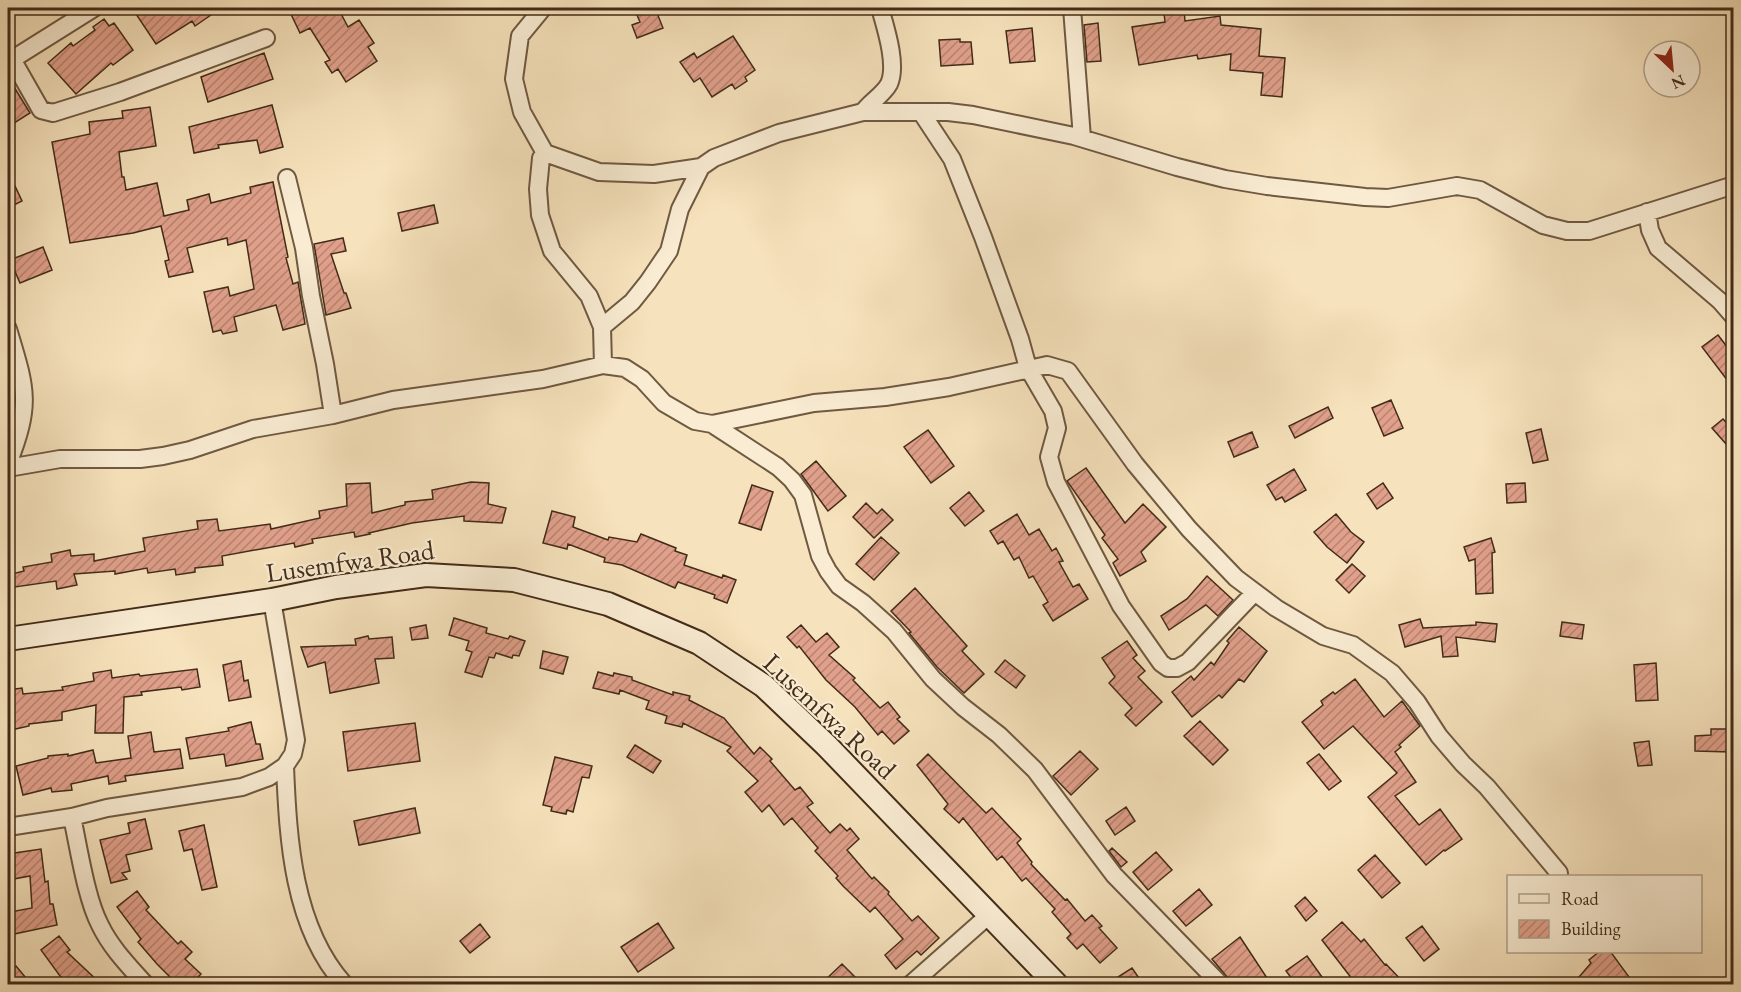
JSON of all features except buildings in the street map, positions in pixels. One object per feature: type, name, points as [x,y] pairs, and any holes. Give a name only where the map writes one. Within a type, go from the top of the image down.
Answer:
[{"type":"street","points":[[94,8],[10,61],[41,110],[53,113],[120,92],[266,38]]},
{"type":"street","points":[[543,8],[520,36],[514,79],[522,112],[545,153],[598,172],[654,174],[701,166],[714,158],[779,133],[863,112],[921,112],[973,115],[1082,138],[1177,167],[1225,179],[1267,186],[1388,198],[1456,186],[1480,190],[1543,225],[1568,231],[1589,231],[1734,185]]},
{"type":"street","points":[[863,112],[889,83],[892,67],[888,38],[880,8]]},
{"type":"street","points":[[1072,8],[1082,138]]},
{"type":"street","points":[[921,112],[952,159],[1020,339],[1028,369],[1053,411],[1057,428],[1049,457],[1056,482],[1121,606],[1161,663],[1168,668],[1177,668],[1188,662],[1255,592]]},
{"type":"street","points":[[545,153],[542,158],[538,189],[540,215],[552,251],[589,296],[602,327],[603,365]]},
{"type":"street","points":[[602,327],[632,302],[669,251],[680,208],[701,166]]},
{"type":"street","points":[[286,178],[304,248],[310,296],[326,364],[333,415]]},
{"type":"street","points":[[1647,212],[1650,230],[1658,248],[1720,301],[1734,317]]},
{"type":"street","points":[[8,329],[24,382],[25,395],[25,410],[20,433],[8,466],[60,459],[140,459],[163,456],[190,450],[253,429],[333,415],[393,400],[543,379],[603,365],[625,368],[642,379],[664,403],[695,421],[712,424],[814,403],[885,397],[949,387],[1047,365],[1068,371],[1136,464],[1189,529],[1236,578],[1276,608],[1323,636],[1353,645],[1392,673],[1417,702],[1439,736],[1487,787],[1559,873]]},
{"type":"street","points":[[712,424],[778,467],[792,480],[803,495],[820,556],[828,572],[840,586],[894,631],[933,680],[999,735],[1035,770],[1114,875],[1220,984]]},
{"type":"street","name":"Lusemfwa Road","points":[[8,639],[426,575],[514,580],[608,604],[689,639],[764,686],[826,745],[1056,984]]},
{"type":"street","points":[[8,827],[72,817],[107,808],[242,787],[269,777],[285,766],[293,754],[296,740],[272,600]]},
{"type":"street","points":[[285,766],[287,818],[307,920],[333,972],[344,984]]},
{"type":"street","points":[[72,817],[88,889],[99,925],[120,957],[145,984]]},
{"type":"street","points":[[911,984],[988,915]]}]
